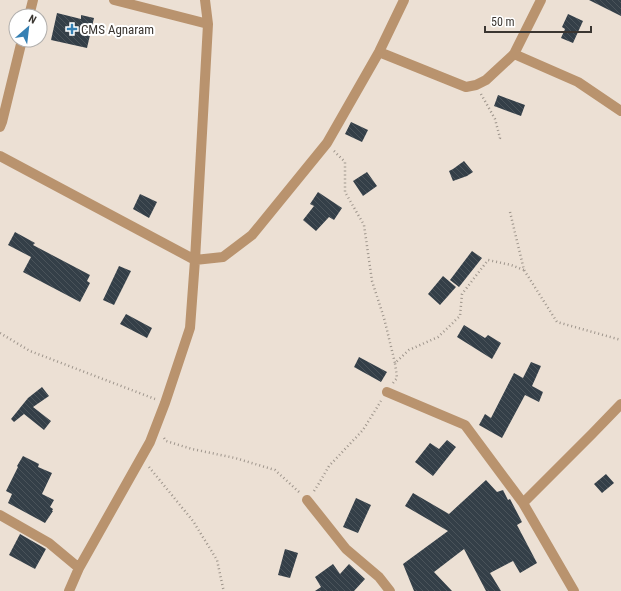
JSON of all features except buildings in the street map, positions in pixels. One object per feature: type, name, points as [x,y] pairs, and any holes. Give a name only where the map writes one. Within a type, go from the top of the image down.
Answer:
[{"type":"street","points":[[114,0],[208,24]]},
{"type":"street","points":[[69,591],[79,568],[150,442],[190,328],[208,24],[205,0]]},
{"type":"street","points":[[0,156],[195,260],[223,257],[252,235],[327,143],[379,52],[404,0]]},
{"type":"street","points":[[379,52],[466,87],[476,85],[486,80],[514,54],[541,0]]},
{"type":"street","points":[[0,127],[20,48]]},
{"type":"street","points":[[514,54],[578,82],[621,111]]},
{"type":"street","points":[[387,392],[465,425],[523,503],[574,591]]},
{"type":"street","points":[[523,503],[621,404]]},
{"type":"street","points":[[307,500],[346,549],[379,578],[390,591]]},
{"type":"street","points":[[0,515],[49,543],[79,568]]},
{"type":"path","points":[[476,85],[495,119],[500,138],[498,141]]},
{"type":"path","points":[[157,422],[166,441],[276,470],[307,500],[329,466],[363,430],[397,378],[395,363],[384,318],[372,281],[364,225],[345,192],[345,162],[327,143]]},
{"type":"path","points":[[510,212],[524,270],[557,322],[621,340]]},
{"type":"path","points":[[395,363],[409,350],[438,337],[460,316],[462,294],[488,260],[511,265],[524,270]]},
{"type":"path","points":[[0,333],[30,351],[165,402]]},
{"type":"path","points":[[147,464],[193,521],[217,560],[224,591]]},
{"type":"place","name":"CMS Agnaram","points":[[72,29]]}]
